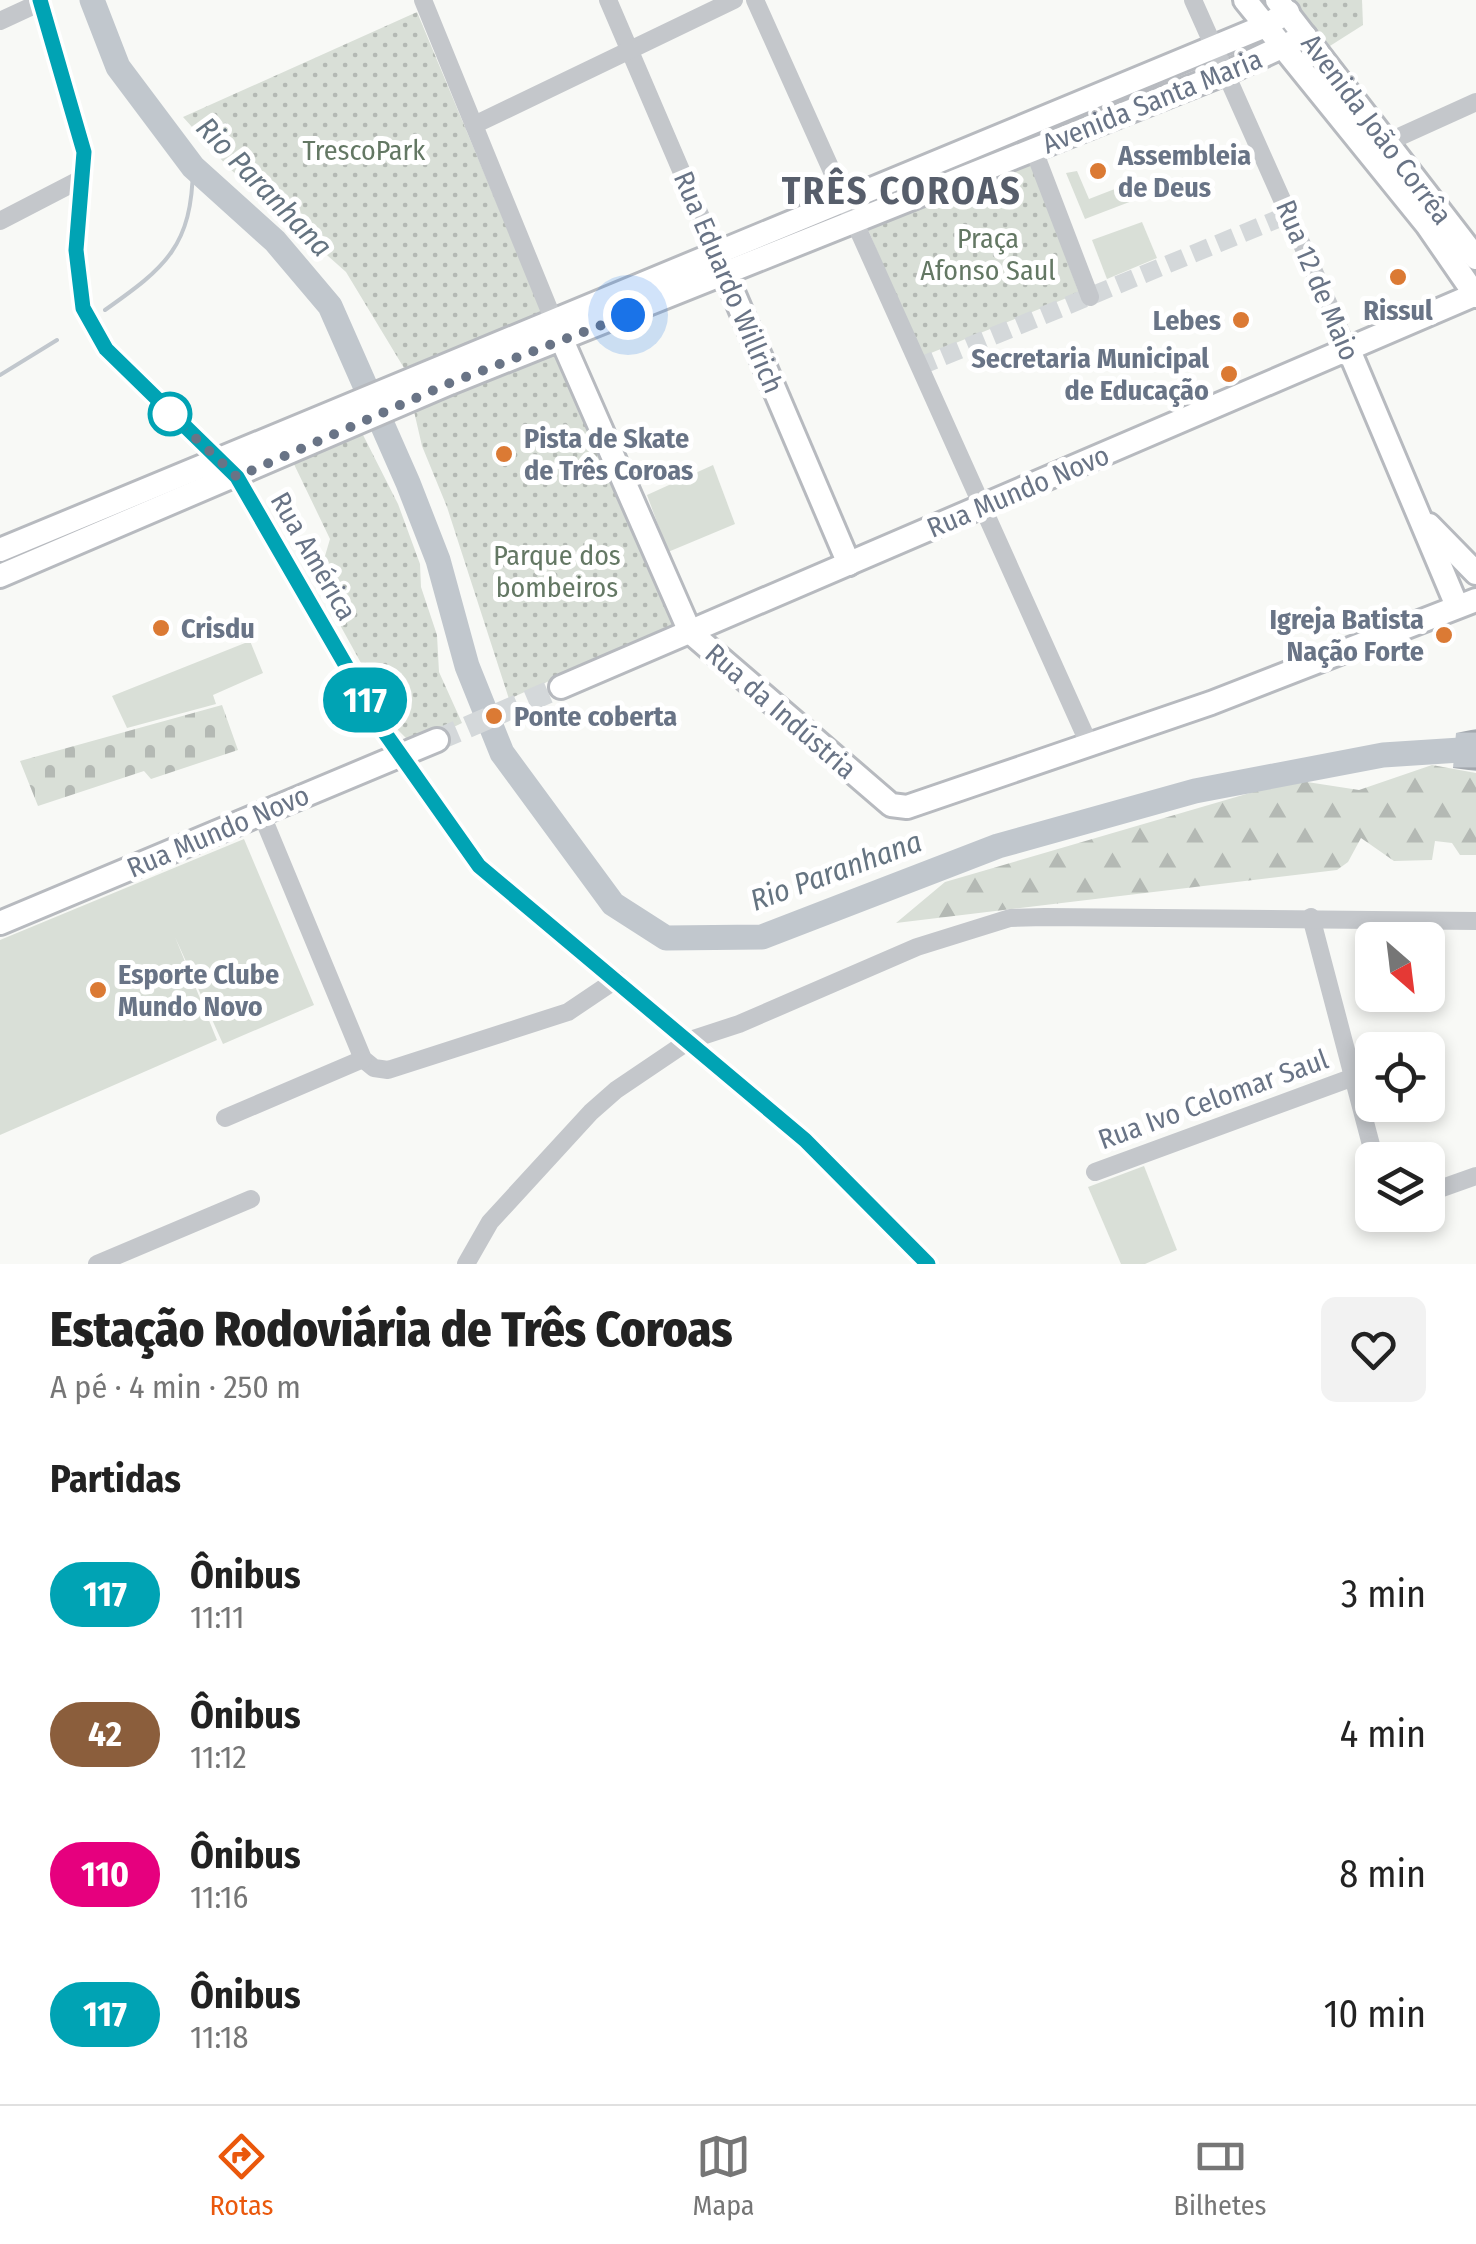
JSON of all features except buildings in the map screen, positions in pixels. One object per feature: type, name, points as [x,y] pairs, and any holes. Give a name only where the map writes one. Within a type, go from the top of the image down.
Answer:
[{"type":"main road","name":"Avenida João Corrêa","points":[[1244,0],[1476,258]]},
{"type":"main road","name":"Avenida Santa Maria","points":[[0,550],[237,477],[318,431],[447,375],[553,319],[1265,26],[1283,6]]},
{"type":"main road","name":"Avenida João Corrêa","points":[[1283,6],[1476,295]]},
{"type":"main road","name":"Avenida Santa Maria","points":[[447,375],[563,342],[1228,72],[1305,36]]},
{"type":"main road","points":[[1059,110],[1070,134]]},
{"type":"main road","points":[[996,136],[1007,160]]},
{"type":"main road","name":"Rua Eduardo Willrich","points":[[716,252],[849,564]]},
{"type":"main road","name":"Rua Mundo Novo","points":[[561,688],[1476,295]]},
{"type":"main road","name":"Rua da Indústria","points":[[553,319],[690,632],[891,805],[907,807],[1210,703],[1466,603]]},
{"type":"main road","name":"Rua 12 de Maio","points":[[1349,350],[1446,581],[1466,603]]},
{"type":"main road","name":"Avenida Santa Maria","points":[[0,576],[217,458],[318,431]]},
{"type":"main road","name":"Rua 12 de Maio","points":[[1414,507],[1473,568]]},
{"type":"main road","points":[[1446,581],[1473,568]]},
{"type":"main road","name":"Rua Mundo Novo","points":[[0,923],[437,740]]},
{"type":"street","name":"Rua da Indústria","points":[[423,0],[553,319]]},
{"type":"street","name":"Rua Eduardo Willrich","points":[[608,0],[716,252]]},
{"type":"street","points":[[474,125],[734,0]]},
{"type":"street","points":[[755,0],[1089,744]]},
{"type":"street","name":"Rua 12 de Maio","points":[[1193,0],[1349,350]]},
{"type":"street","points":[[0,21],[41,1]]},
{"type":"street","name":"Rua América","points":[[41,1],[84,152],[76,250],[83,308],[106,349],[237,477],[399,756],[479,866],[617,978],[805,1140],[928,1264]]},
{"type":"street","points":[[1375,148],[1476,102]]},
{"type":"street","points":[[1033,148],[1090,297]]},
{"type":"street","points":[[0,221],[81,179]]},
{"type":"street","points":[[261,813],[363,1059],[374,1068],[388,1070],[568,1012],[617,978]]},
{"type":"street","points":[[1311,917],[1369,1142]]},
{"type":"street","points":[[466,1264],[490,1222],[616,1090],[690,1040],[739,1024],[917,947],[1010,918],[1476,921]]},
{"type":"street","points":[[226,1118],[363,1059]]},
{"type":"street","name":"Rua Ivo Celomar Saul","points":[[1095,1172],[1351,1078]]},
{"type":"street","points":[[1445,1187],[1476,1176]]},
{"type":"street","points":[[97,1264],[251,1199]]},
{"type":"green space","points":[[1287,0],[1362,0],[1363,25],[1322,51]]},
{"type":"green space","name":"TrescoPark","points":[[417,12],[542,312],[404,368],[346,272],[229,168],[183,117]]},
{"type":"green space","name":"Praça Afonso Saul","points":[[1030,160],[1079,293],[921,357],[867,227]]},
{"type":"green space","points":[[1077,171],[1089,199],[1125,185],[1132,201],[1085,219],[1066,173]]},
{"type":"green space","points":[[1142,222],[1157,258],[1107,279],[1092,240]]},
{"type":"green space","name":"Parque dos bombeiros","points":[[559,352],[674,625],[509,699],[447,507],[422,446],[413,407]]},
{"type":"green space","points":[[360,429],[398,504],[420,564],[421,587],[437,635],[439,672],[462,723],[431,738],[408,740],[398,730],[308,567],[325,556],[330,539],[291,458]]},
{"type":"green space","points":[[713,465],[735,524],[668,552],[647,495]]},
{"type":"green space","points":[[250,641],[263,673],[213,695],[216,704],[127,728],[112,696]]},
{"type":"green space","points":[[222,705],[238,750],[151,779],[144,771],[38,806],[20,761]]},
{"type":"green space","points":[[1432,765],[1476,773],[1476,855],[1460,855],[1452,843],[1435,841],[1432,860],[1394,861],[1361,838],[1348,862],[1337,870],[896,923],[945,882],[1294,780],[1359,790]]},
{"type":"green space","name":"Esporte Clube Mundo Novo","points":[[244,839],[314,1005],[223,1044],[175,937],[217,1040],[0,1135],[0,940]]},
{"type":"green space","points":[[1144,1166],[1177,1250],[1145,1264],[1121,1264],[1088,1187]]},
{"type":"shaded area","points":[[1476,729],[1476,771],[1453,768],[1456,733]]},
{"type":"waterway","name":"Rio Paranhana","points":[[92,0],[118,67],[193,167],[275,241],[330,306],[438,560],[467,666],[502,753],[613,904],[666,938],[762,937],[998,846],[1195,791],[1383,755],[1476,749]]},
{"type":"waterway","points":[[105,310],[144,281],[172,252],[187,217],[193,167]]},
{"type":"waterway","points":[[0,375],[57,340]]},
{"type":"tunnel","points":[[918,367],[1290,214]]},
{"type":"tunnel","points":[[437,740],[561,687]]},
{"type":"bus line","name":"117","points":[[40,0],[84,152],[76,250],[83,308],[106,349],[237,477],[385,733],[456,839],[479,866],[617,978],[805,1140],[928,1264]]},
{"type":"place","name":"Assembleia de Deus","points":[[1098,171]]},
{"type":"place","name":"Rissul","points":[[1398,277]]},
{"type":"place","name":"Lebes","points":[[1241,320]]},
{"type":"place","name":"Secretaria Municipal de Educação","points":[[1229,374]]},
{"type":"place","name":"Pista de Skate de Três Coroas","points":[[504,454]]},
{"type":"place","name":"Crisdu","points":[[161,628]]},
{"type":"place","name":"Igreja Batista Nação Forte","points":[[1444,635]]},
{"type":"place","name":"Ponte coberta","points":[[494,716]]},
{"type":"place","name":"Esporte Clube Mundo Novo","points":[[98,990]]},
{"type":"district","name":"TRÊS COROAS","points":[[902,191]]},
{"type":"route","points":[[170,414],[237,477],[450,383],[628,315]]}]
